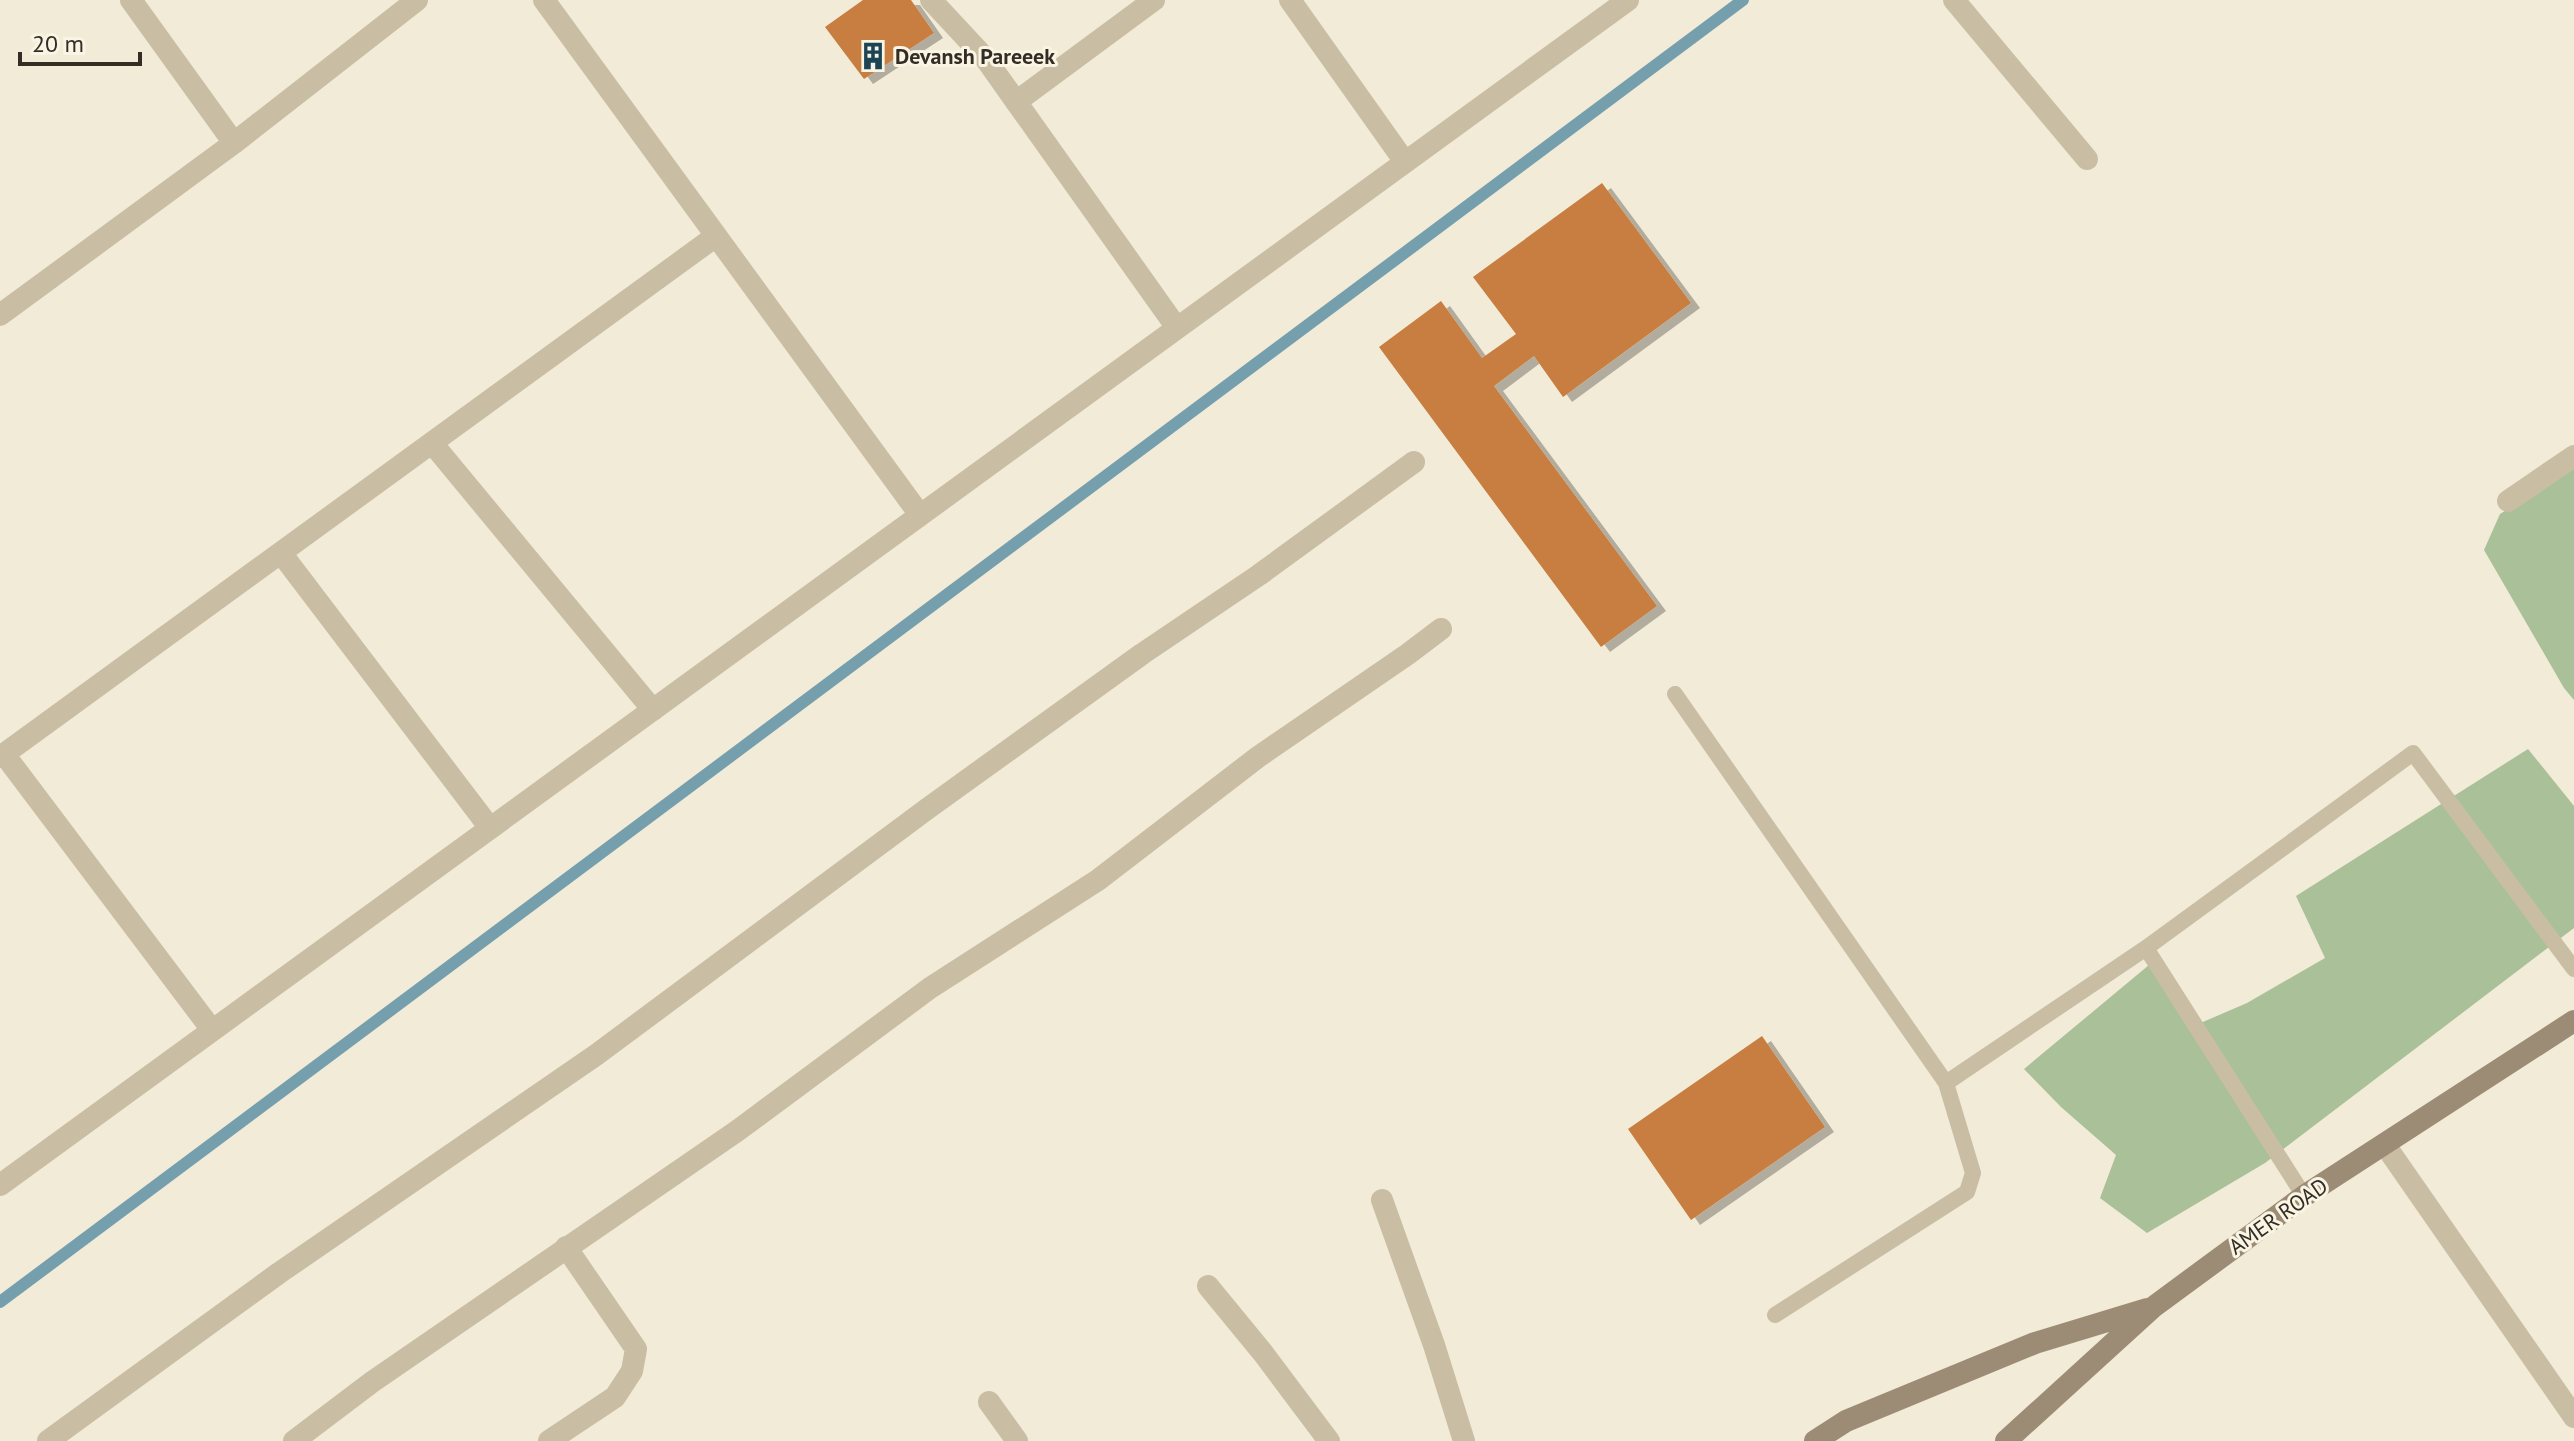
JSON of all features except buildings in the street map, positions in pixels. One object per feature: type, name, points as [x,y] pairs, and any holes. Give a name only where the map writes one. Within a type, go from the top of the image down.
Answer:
[{"type":"main road","name":"AMER ROAD","points":[[2006,1441],[2152,1308],[2304,1196],[2574,1021]]},
{"type":"main road","points":[[1815,1441],[1846,1421],[2035,1343],[2152,1308]]},
{"type":"street","points":[[131,0],[234,143]]},
{"type":"street","points":[[0,315],[234,143],[417,0]]},
{"type":"street","points":[[544,0],[920,515]]},
{"type":"street","points":[[931,0],[985,58],[1177,328]]},
{"type":"street","points":[[1016,102],[1154,0]]},
{"type":"street","points":[[1290,0],[1405,162]]},
{"type":"street","points":[[4,1175],[212,1030],[1628,0]]},
{"type":"street","points":[[1954,0],[2087,159]]},
{"type":"street","points":[[212,1030],[2,756],[716,236]]},
{"type":"street","points":[[432,443],[653,710]]},
{"type":"street","points":[[2508,501],[2574,456]]},
{"type":"street","points":[[48,1441],[279,1273],[596,1055],[952,791],[1414,462]]},
{"type":"street","points":[[281,553],[490,828]]},
{"type":"street","points":[[294,1441],[372,1382],[737,1131],[930,988],[1098,880],[1258,757],[1441,629]]},
{"type":"street","points":[[2385,1145],[2574,1417]]},
{"type":"street","points":[[1382,1200],[1434,1345],[1464,1441]]},
{"type":"street","points":[[549,1441],[615,1397],[632,1371],[636,1349],[566,1247]]},
{"type":"street","points":[[1208,1286],[1329,1441]]},
{"type":"street","points":[[989,1402],[1017,1441]]},
{"type":"lane","points":[[1675,694],[1946,1083],[1973,1173],[1967,1192],[1775,1315]]},
{"type":"lane","points":[[1946,1083],[2146,948],[2413,753],[2574,969]]},
{"type":"lane","points":[[2146,948],[2304,1196]]},
{"type":"green space","points":[[2574,468],[2574,700],[2564,688],[2484,550],[2500,514]]},
{"type":"green space","points":[[2528,749],[2574,806],[2574,928],[2265,1163],[2147,1233],[2100,1198],[2116,1155],[2061,1107],[2024,1069],[2149,965],[2189,1028],[2247,1003],[2325,958],[2296,896]]},
{"type":"waterway","points":[[0,1302],[1743,0]]},
{"type":"place","name":"Devansh Pareeek","points":[[873,56]]}]
